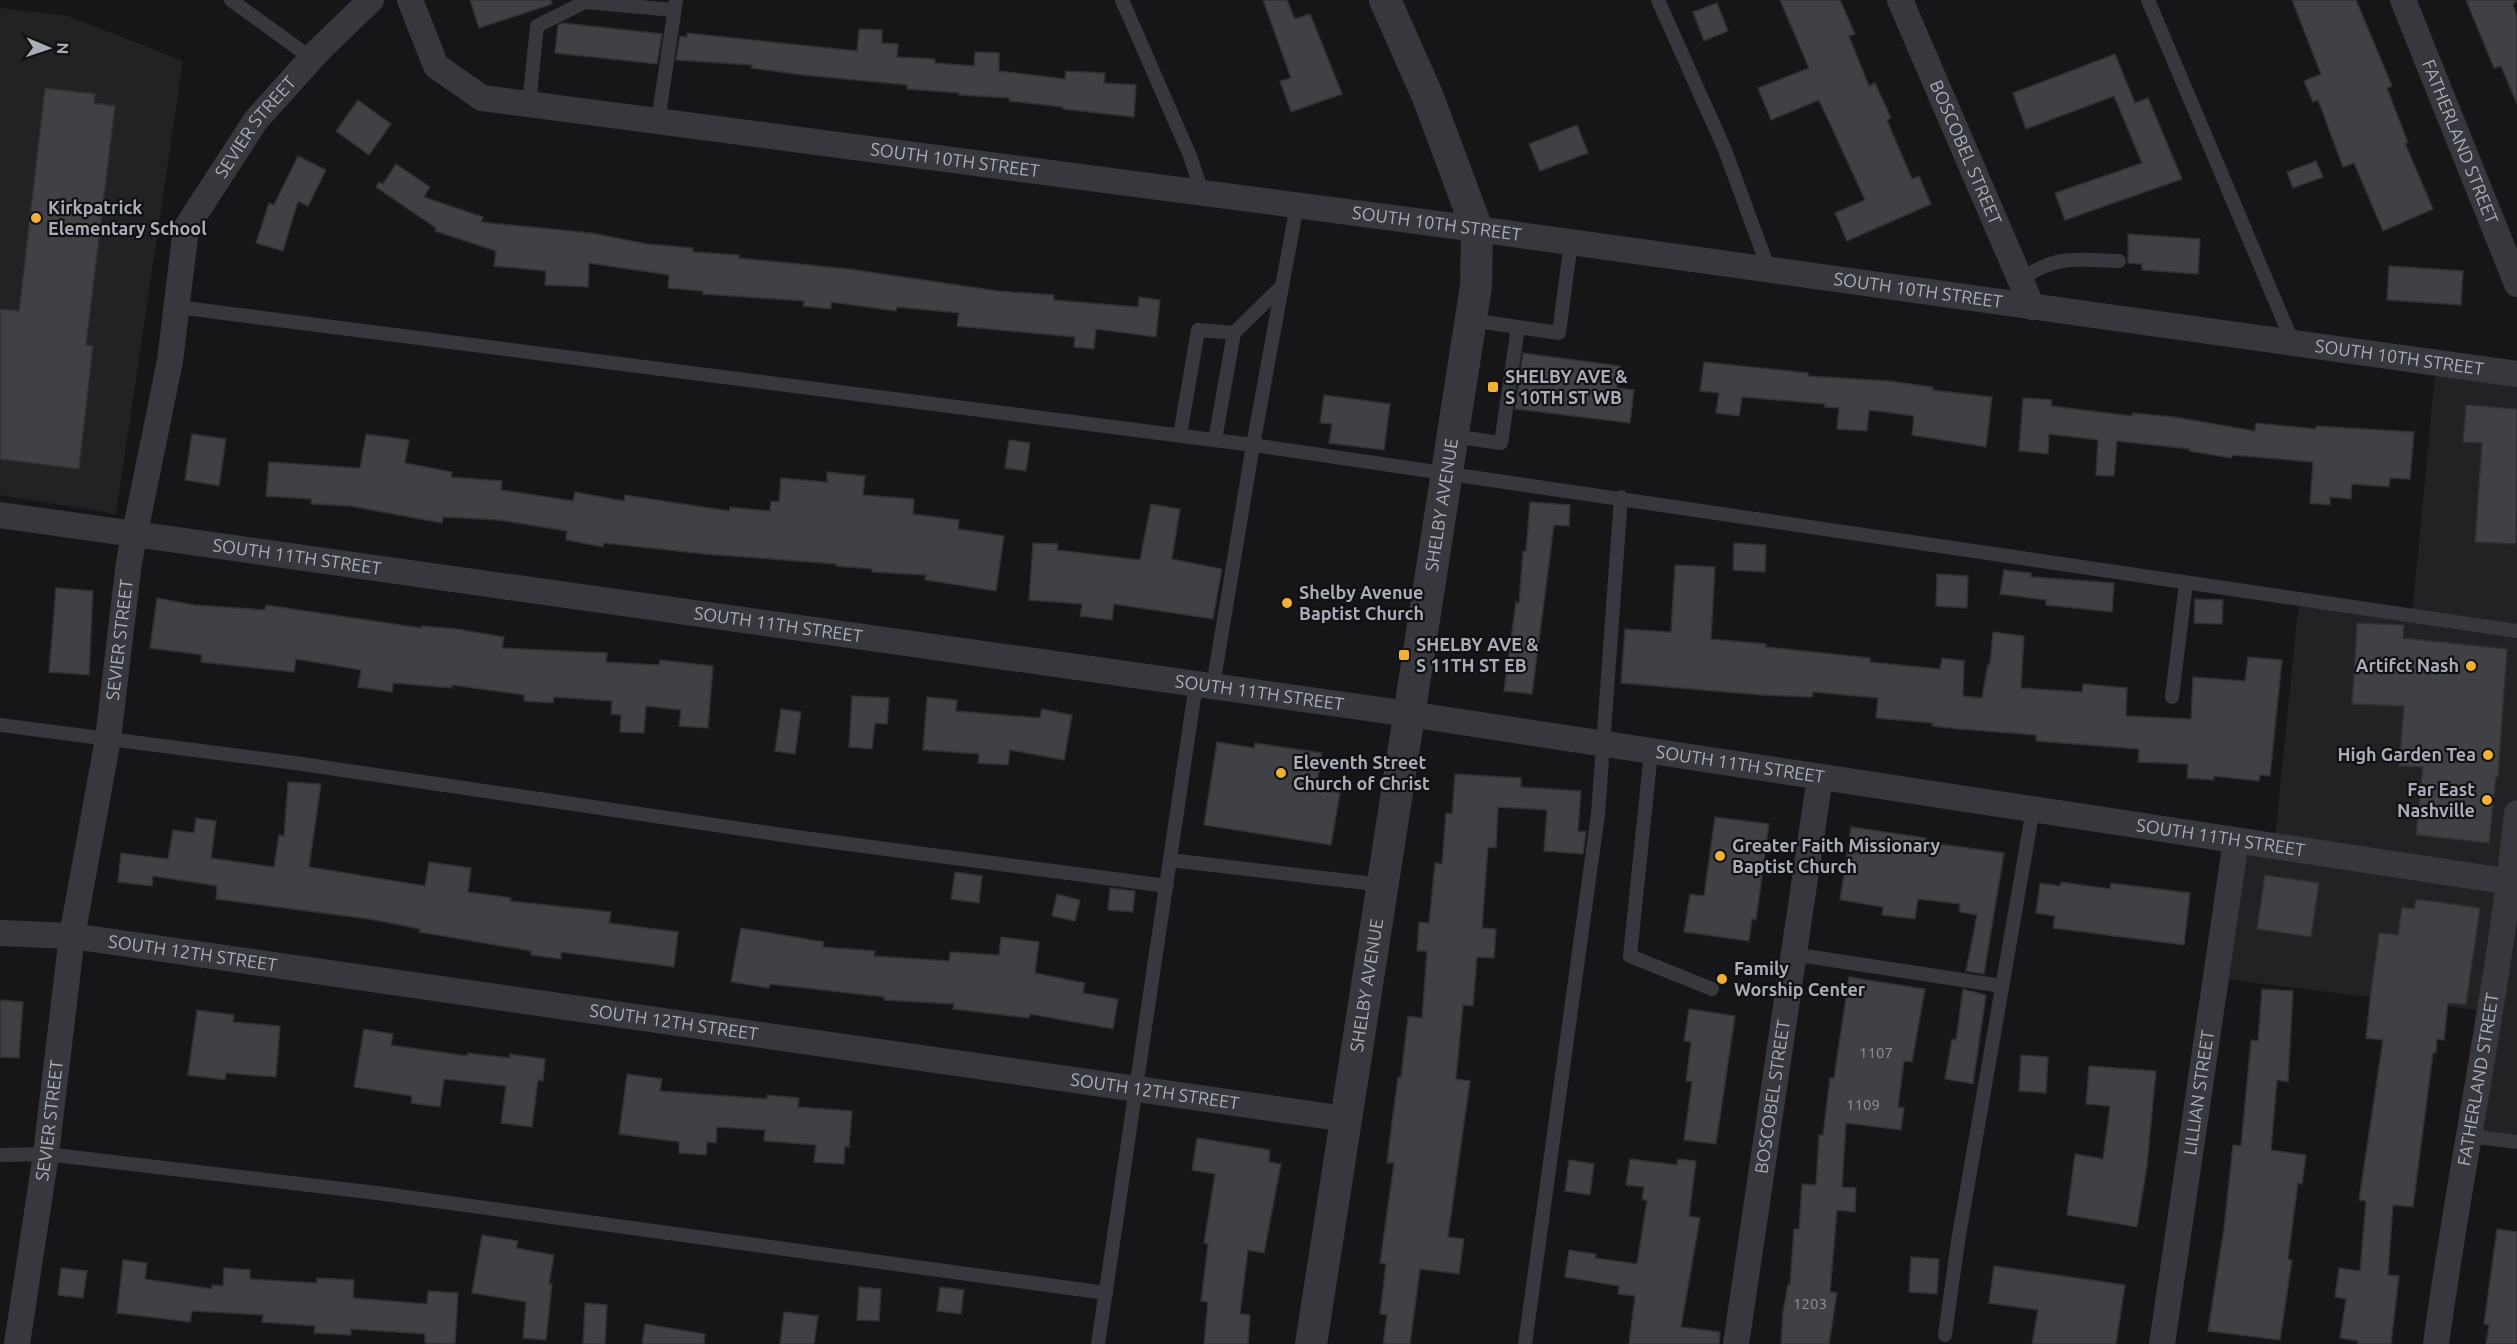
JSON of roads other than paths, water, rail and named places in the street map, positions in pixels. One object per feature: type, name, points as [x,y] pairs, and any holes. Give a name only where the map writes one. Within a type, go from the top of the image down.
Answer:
[{"type":"street","name":"SEVIER STREET","points":[[17,1344],[46,1154],[72,936],[108,739],[135,535],[170,361],[186,228],[256,120],[311,58],[371,0]]},
{"type":"street","name":"SOUTH 10TH STREET","points":[[410,0],[436,66],[482,98],[1477,229],[2517,374]]},
{"type":"street","name":"SHELBY AVENUE","points":[[1311,1344],[1445,472],[1476,286],[1477,229],[1428,97],[1385,0]]},
{"type":"street","name":"BOSCOBEL STREET","points":[[1900,0],[2032,307]]},
{"type":"street","name":"FATHERLAND STREET","points":[[2403,0],[2517,284]]},
{"type":"street","name":"SOUTH 11TH STREET","points":[[0,515],[1409,714],[2513,883]]},
{"type":"street","name":"BOSCOBEL STREET","points":[[1736,1344],[1820,777]]},
{"type":"street","name":"FATHERLAND STREET","points":[[2436,1344],[2513,883],[2517,813]]},
{"type":"street","name":"LILLIAN STREET","points":[[2162,1344],[2236,841]]},
{"type":"street","name":"SOUTH 12TH STREET","points":[[0,933],[72,936],[1346,1119]]},
{"type":"lane","points":[[231,0],[311,58]]},
{"type":"lane","points":[[1122,0],[1190,156],[1203,192]]},
{"type":"lane","points":[[1658,0],[1725,150],[1769,270]]},
{"type":"lane","points":[[2148,0],[2293,343]]},
{"type":"lane","points":[[529,104],[537,26],[585,2],[675,5],[658,121]]},
{"type":"lane","points":[[1098,1344],[1170,860],[1253,445],[1297,205]]},
{"type":"lane","points":[[1470,320],[1559,333],[1571,242]]},
{"type":"lane","points":[[2021,279],[2042,265],[2063,259],[2119,261]]},
{"type":"lane","points":[[1215,440],[1234,333],[1282,286]]},
{"type":"lane","points":[[177,307],[1253,445],[1621,497],[2517,631]]},
{"type":"lane","points":[[1451,435],[1501,443],[1518,327]]},
{"type":"lane","points":[[1180,435],[1198,330],[1234,333]]},
{"type":"lane","points":[[1525,1344],[1594,837],[1604,744],[1621,497]]},
{"type":"lane","points":[[2172,697],[2186,583]]},
{"type":"lane","points":[[0,725],[469,788],[803,838],[1167,886]]},
{"type":"lane","points":[[1651,752],[1630,957],[1712,989]]},
{"type":"lane","points":[[1945,1335],[1958,1241],[2033,809]]},
{"type":"lane","points":[[1170,860],[1383,885]]},
{"type":"lane","points":[[1792,954],[2002,986]]},
{"type":"lane","points":[[2469,1136],[2517,1142]]},
{"type":"lane","points":[[0,1155],[46,1154],[377,1193],[1106,1293]]},
{"type":"place","name":"Kirkpatrick Elementary School","points":[[36,218]]},
{"type":"place","name":"SHELBY AVE & S 10TH ST WB","points":[[1493,387]]},
{"type":"place","name":"Shelby Avenue Baptist Church","points":[[1287,603]]},
{"type":"place","name":"SHELBY AVE & S 11TH ST EB","points":[[1404,655]]},
{"type":"place","name":"Artifct Nash","points":[[2471,666]]},
{"type":"place","name":"High Garden Tea","points":[[2488,755]]},
{"type":"place","name":"Eleventh Street Church of Christ","points":[[1281,773]]},
{"type":"place","name":"Far East Nashville","points":[[2487,800]]},
{"type":"place","name":"Greater Faith Missionary Baptist Church","points":[[1720,856]]},
{"type":"place","name":"Family Worship Center","points":[[1722,979]]}]
